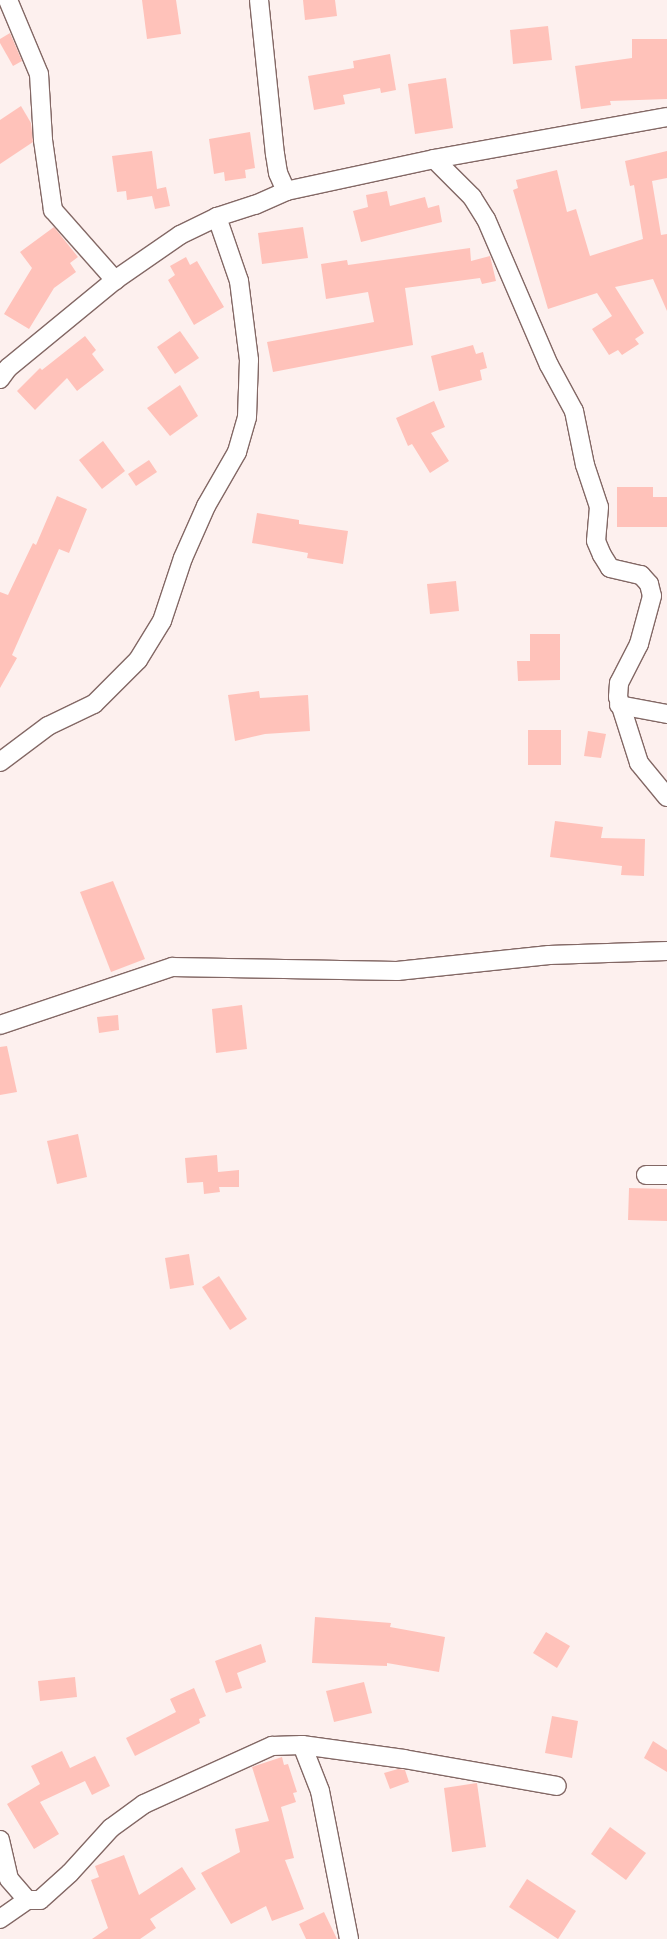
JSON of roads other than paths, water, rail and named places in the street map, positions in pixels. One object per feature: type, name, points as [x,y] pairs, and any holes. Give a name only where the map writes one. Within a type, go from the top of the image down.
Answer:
[{"type":"street","points":[[8,0],[39,74],[43,140],[53,210],[115,280]]},
{"type":"street","points":[[259,0],[275,154],[278,173],[286,190]]},
{"type":"street","points":[[0,379],[8,368],[115,280],[180,235],[217,217],[255,205],[286,190],[434,158],[667,117]]},
{"type":"street","points":[[434,158],[472,197],[486,219],[550,365],[574,411],[584,465],[599,507],[596,541],[602,556],[610,568],[641,575],[649,584],[652,596],[639,644],[618,688],[620,706],[639,763],[667,796]]},
{"type":"street","points":[[0,762],[48,726],[94,704],[138,660],[162,621],[202,515],[237,452],[247,417],[250,360],[239,281],[217,217]]},
{"type":"street","points":[[620,706],[667,714]]},
{"type":"street","points":[[0,1025],[172,967],[397,971],[549,955],[667,951]]},
{"type":"street","points":[[646,1175],[667,1175]]},
{"type":"street","points":[[302,1745],[320,1791],[349,1939]]},
{"type":"street","points":[[0,1919],[27,1900],[40,1900],[70,1873],[111,1828],[144,1804],[272,1746],[302,1745],[557,1786]]},
{"type":"street","points":[[0,1840],[10,1878],[27,1900]]}]
